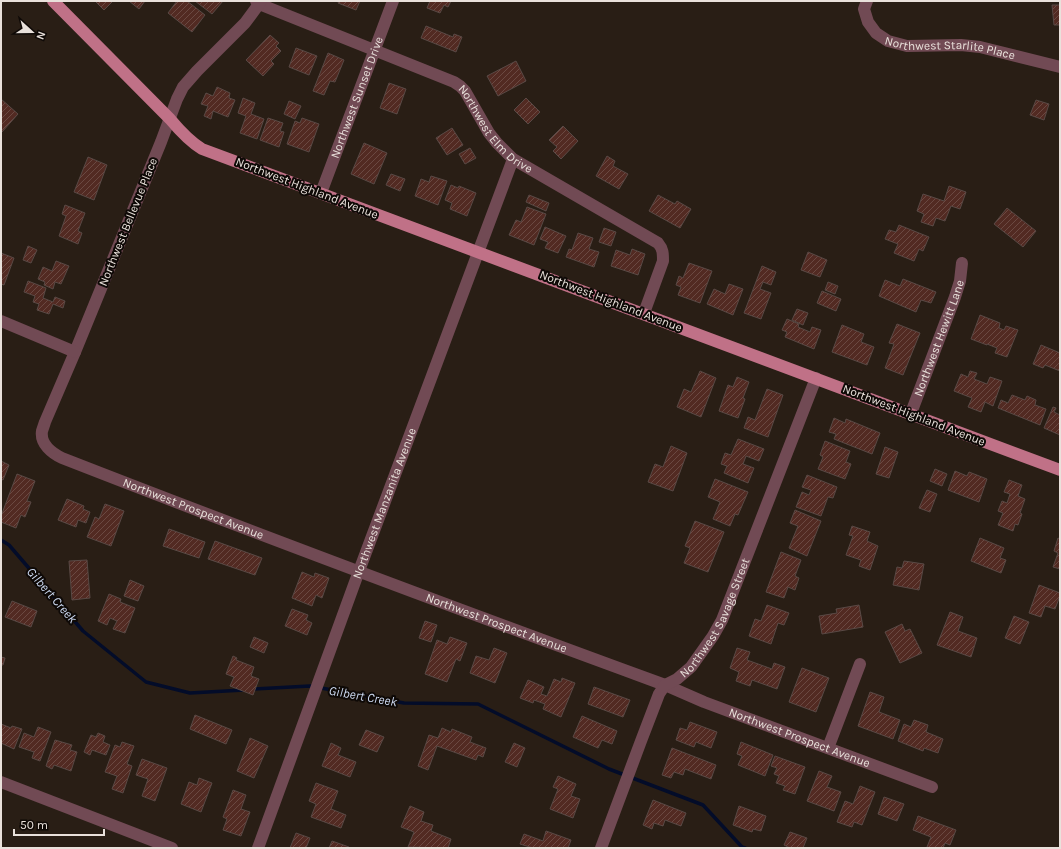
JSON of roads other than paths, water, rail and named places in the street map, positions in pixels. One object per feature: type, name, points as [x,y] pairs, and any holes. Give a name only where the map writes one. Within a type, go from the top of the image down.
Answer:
[{"type":"main road","name":"Northwest Highland Avenue","points":[[53,1],[170,119],[182,133],[202,149],[1060,470]]},
{"type":"street","name":"Northwest Sunset Drive","points":[[321,193],[393,1]]},
{"type":"street","name":"Northwest Starlite Place","points":[[867,1],[864,9],[868,22],[876,33],[888,41],[907,46],[961,45],[980,47],[1060,67]]},
{"type":"street","name":"Northwest Bellevue Place","points":[[62,458],[52,453],[44,440],[42,432],[45,422],[75,352],[177,99],[183,87],[196,71],[245,23],[259,2]]},
{"type":"street","name":"Northwest Elm Drive","points":[[259,2],[454,82],[465,91],[489,133],[513,159],[658,243],[662,247],[663,261],[644,314]]},
{"type":"street","name":"Northwest Manzanita Avenue","points":[[258,848],[359,571],[513,159]]},
{"type":"street","name":"Northwest Hewitt Lane","points":[[911,413],[955,297],[960,281],[962,263]]},
{"type":"street","points":[[1,321],[75,352]]},
{"type":"street","name":"Northwest Savage Street","points":[[601,848],[659,694],[665,685],[677,679],[690,667],[713,636],[722,620],[816,378]]},
{"type":"street","name":"Northwest Prospect Avenue","points":[[62,458],[932,787]]},
{"type":"street","points":[[828,748],[860,664]]},
{"type":"street","points":[[1,782],[172,848]]},
{"type":"waterway","name":"Gilbert Creek","points":[[1,540],[9,545],[83,631],[146,682],[190,693],[244,690]]},
{"type":"waterway","name":"Gilbert Creek","points":[[252,689],[310,686],[404,703],[478,704],[609,769],[703,805],[742,847],[745,848]]}]
